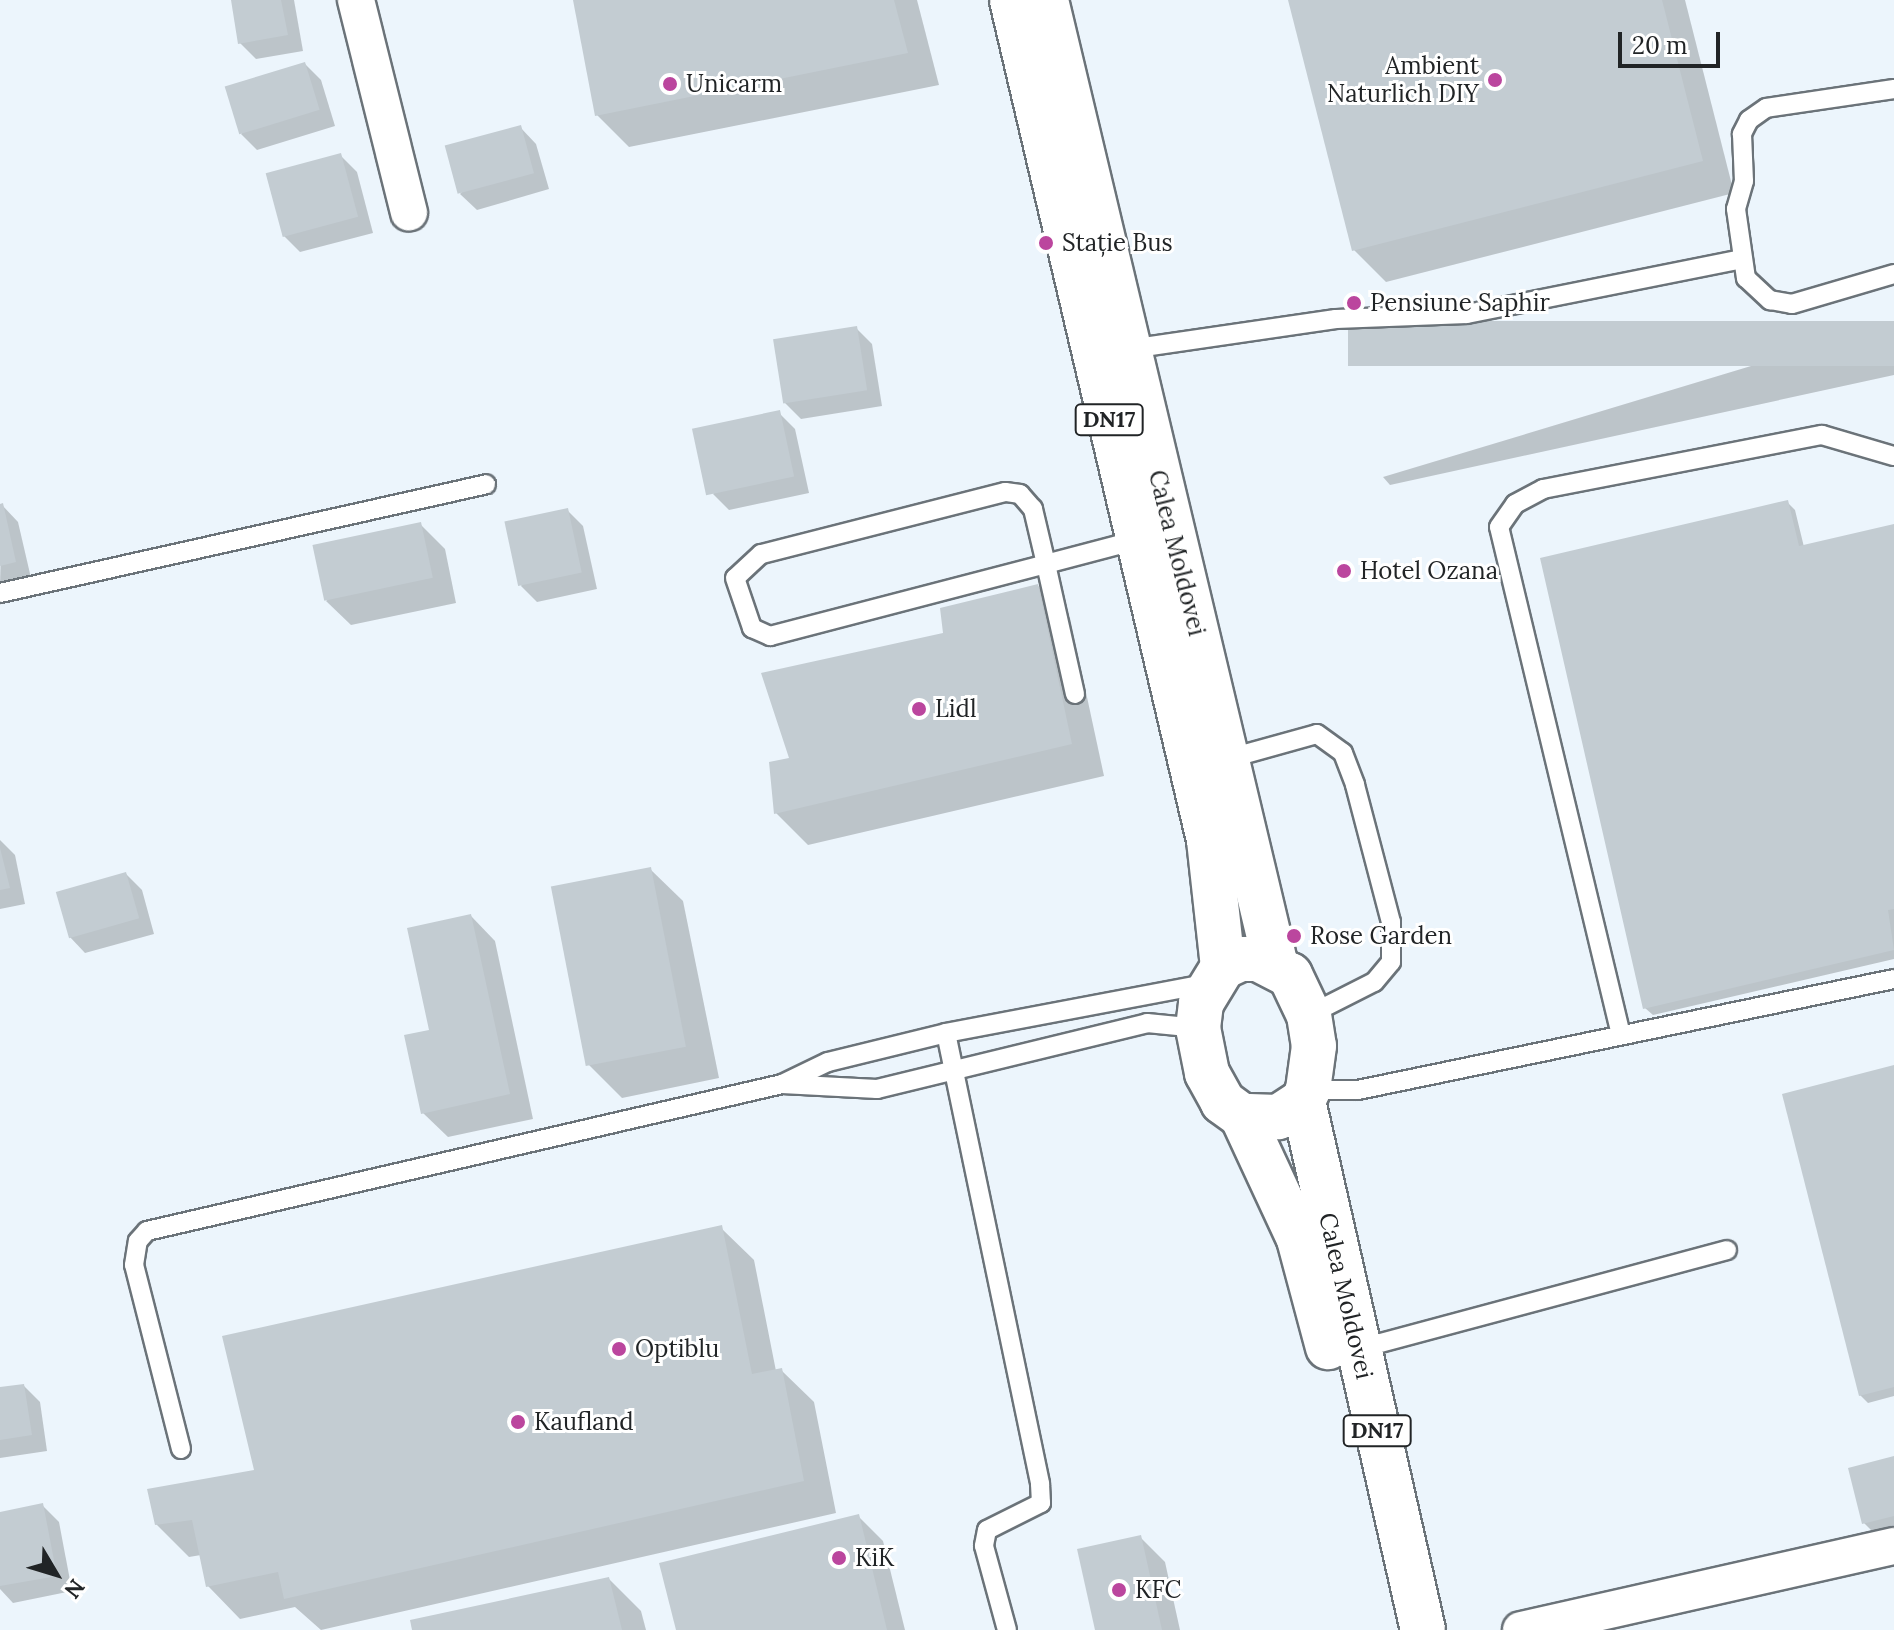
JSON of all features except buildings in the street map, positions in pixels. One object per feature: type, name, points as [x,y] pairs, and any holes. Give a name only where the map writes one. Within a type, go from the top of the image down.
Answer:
[{"type":"main road","name":"Calea Moldovei","points":[[1012,0],[1209,840],[1217,975]]},
{"type":"main road","name":"Calea Moldovei","points":[[1046,0],[1276,966]]},
{"type":"main road","points":[[1240,959],[1276,966],[1290,975],[1309,1015],[1314,1046],[1306,1096],[1278,1117],[1242,1116],[1223,1102],[1207,1073],[1198,1028],[1217,975],[1240,959]]},
{"type":"main road","name":"Calea Moldovei","points":[[1306,1096],[1358,1349],[1423,1630]]},
{"type":"main road","name":"Calea Moldovei","points":[[1242,1116],[1299,1239],[1393,1630]]},
{"type":"street","points":[[356,0],[409,212]]},
{"type":"street","points":[[1521,1630],[1894,1546]]},
{"type":"lane","points":[[1894,89],[1766,108],[1749,120],[1742,134],[1744,181],[1736,209],[1746,278],[1759,294],[1792,304],[1894,274]]},
{"type":"lane","points":[[1127,349],[1336,319],[1467,314],[1742,259]]},
{"type":"lane","points":[[1621,1035],[1499,527],[1515,504],[1543,489],[1822,435],[1894,456]]},
{"type":"lane","points":[[0,593],[486,484]]},
{"type":"lane","points":[[1075,694],[1046,564],[1033,509],[1020,494],[1005,492],[761,554],[735,578],[752,628],[770,636],[1046,564],[1137,540]]},
{"type":"lane","points":[[1227,759],[1317,734],[1343,753],[1355,785],[1391,922],[1391,962],[1374,982],[1309,1015]]},
{"type":"lane","points":[[181,1449],[134,1265],[138,1241],[147,1231],[782,1084],[828,1062],[946,1033],[1217,975]]},
{"type":"lane","points":[[1306,1096],[1358,1090],[1894,979]]},
{"type":"lane","points":[[782,1084],[877,1089],[1147,1023],[1198,1028]]},
{"type":"lane","points":[[946,1033],[1040,1484],[1041,1503],[987,1530],[984,1546],[1007,1630]]},
{"type":"lane","points":[[1358,1349],[1727,1250]]},
{"type":"place","name":"Ambient Naturlich DIY","points":[[1495,80]]},
{"type":"place","name":"Unicarm","points":[[670,84]]},
{"type":"place","name":"Stație Bus","points":[[1046,243]]},
{"type":"place","name":"Pensiune Saphir","points":[[1354,303]]},
{"type":"place","name":"Hotel Ozana","points":[[1344,571]]},
{"type":"place","name":"Lidl","points":[[919,709]]},
{"type":"place","name":"Rose Garden","points":[[1294,936]]},
{"type":"place","name":"Optiblu","points":[[619,1349]]},
{"type":"place","name":"Kaufland","points":[[518,1422]]},
{"type":"place","name":"KiK","points":[[839,1558]]},
{"type":"place","name":"KFC","points":[[1119,1590]]}]
